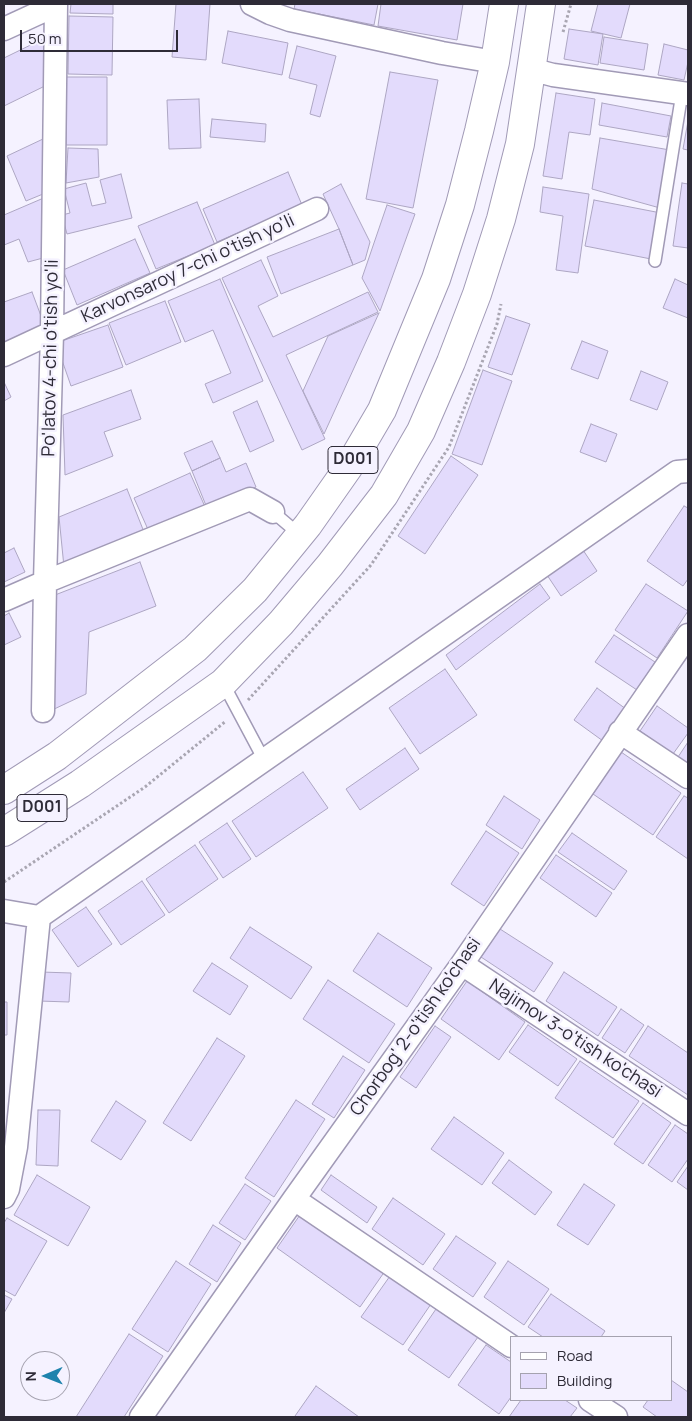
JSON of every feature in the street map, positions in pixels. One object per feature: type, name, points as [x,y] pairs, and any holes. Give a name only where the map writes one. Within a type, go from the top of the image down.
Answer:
[{"type":"highway","name":"D001","points":[[4,790],[57,756],[195,648],[255,590],[300,535],[348,468],[382,410],[436,279],[460,205],[495,62],[504,4]]},
{"type":"highway","name":"D001","points":[[4,832],[80,784],[223,683],[281,623],[330,565],[384,495],[421,431],[458,345],[477,294],[501,219],[520,144],[541,4]]},
{"type":"street","points":[[4,29],[56,4]]},
{"type":"street","name":"Po'latov 4-chi o'tish yo'li","points":[[43,711],[52,333],[56,4]]},
{"type":"street","points":[[252,4],[290,20],[442,53],[495,62]]},
{"type":"street","points":[[530,69],[553,75],[685,94]]},
{"type":"street","name":"Karvonsaroy 7-chi o'tish yo'li","points":[[4,354],[317,209]]},
{"type":"street","points":[[4,911],[39,917],[677,472],[688,471]]},
{"type":"street","points":[[4,600],[250,499],[273,512]]},
{"type":"street","name":"Chorbog' 2-o'tish ko'chasi","points":[[141,1417],[462,964],[688,635]]},
{"type":"street","points":[[620,732],[688,777]]},
{"type":"street","points":[[4,1197],[8,1189],[16,1147],[39,917]]},
{"type":"street","name":"Najimov 3-o'tish ko'chasi","points":[[462,964],[688,1114]]},
{"type":"street","points":[[294,1199],[510,1345]]},
{"type":"street","points":[[592,1401],[616,1417]]},
{"type":"lane","points":[[655,261],[685,94]]},
{"type":"lane","points":[[273,512],[300,535]]},
{"type":"lane","points":[[223,683],[264,760]]},
{"type":"building","points":[[71,4],[113,4],[113,14],[70,13]]},
{"type":"building","points":[[176,4],[210,4],[206,60],[172,57]]},
{"type":"building","points":[[295,4],[378,4],[374,25],[294,9]]},
{"type":"building","points":[[381,4],[463,4],[457,40],[378,26]]},
{"type":"building","points":[[598,4],[630,4],[621,38],[591,31]]},
{"type":"building","points":[[69,16],[113,17],[112,75],[68,74]]},
{"type":"building","points":[[569,29],[603,34],[598,65],[564,59]]},
{"type":"building","points":[[228,31],[288,43],[282,75],[222,63]]},
{"type":"building","points":[[51,35],[51,83],[4,106],[4,58]]},
{"type":"building","points":[[604,37],[648,44],[644,70],[600,63]]},
{"type":"building","points":[[664,44],[688,50],[688,62],[684,80],[658,75]]},
{"type":"building","points":[[297,46],[336,56],[320,117],[310,114],[317,85],[289,78]]},
{"type":"building","points":[[390,72],[438,80],[413,208],[366,199]]},
{"type":"building","points":[[66,77],[107,77],[107,145],[66,145]]},
{"type":"building","points":[[556,93],[595,99],[590,135],[569,132],[562,179],[543,176]]},
{"type":"building","points":[[199,99],[201,148],[169,149],[167,100]]},
{"type":"building","points":[[602,103],[671,116],[667,137],[599,125]]},
{"type":"building","points":[[212,119],[266,124],[265,142],[210,137]]},
{"type":"building","points":[[688,121],[688,150],[683,149]]},
{"type":"building","points":[[600,138],[670,150],[660,208],[592,189]]},
{"type":"building","points":[[43,139],[43,194],[26,201],[7,156]]},
{"type":"building","points":[[68,148],[98,149],[99,177],[66,183]]},
{"type":"building","points":[[288,172],[302,205],[217,242],[203,209]]},
{"type":"building","points":[[121,174],[132,218],[67,234],[62,215],[70,213],[64,189],[86,183],[92,206],[106,203],[100,180]]},
{"type":"building","points":[[682,183],[688,184],[688,248],[673,246]]},
{"type":"building","points":[[341,184],[370,242],[365,260],[353,265],[323,194]]},
{"type":"building","points":[[543,187],[589,194],[578,273],[556,270],[563,216],[540,212]]},
{"type":"building","points":[[46,197],[43,258],[28,262],[19,239],[4,245],[4,215]]},
{"type":"building","points":[[594,200],[661,213],[651,259],[585,246]]},
{"type":"building","points":[[197,202],[215,245],[156,269],[138,226]]},
{"type":"building","points":[[387,205],[415,214],[380,311],[362,278]]},
{"type":"building","points":[[339,229],[353,265],[281,294],[267,257]]},
{"type":"building","points":[[135,239],[150,273],[77,305],[63,270]]},
{"type":"building","points":[[261,260],[278,296],[258,306],[273,337],[368,292],[378,312],[286,355],[325,439],[302,450],[222,278]]},
{"type":"building","points":[[220,279],[263,381],[213,403],[205,384],[231,373],[213,330],[185,342],[168,301]]},
{"type":"building","points":[[675,279],[688,285],[688,318],[663,308]]},
{"type":"building","points":[[32,292],[47,332],[4,348],[4,302]]},
{"type":"building","points":[[165,301],[181,342],[126,365],[109,323]]},
{"type":"building","points":[[379,313],[324,434],[303,391],[328,336]]},
{"type":"building","points":[[506,316],[530,324],[512,375],[488,367]]},
{"type":"building","points":[[108,325],[123,367],[71,386],[56,343]]},
{"type":"building","points":[[582,341],[608,351],[598,379],[571,369]]},
{"type":"building","points":[[483,370],[512,381],[482,465],[452,454]]},
{"type":"building","points":[[641,371],[668,382],[657,410],[630,400]]},
{"type":"building","points":[[4,382],[11,397],[4,401]]},
{"type":"building","points":[[131,390],[141,419],[104,432],[113,456],[65,475],[63,415]]},
{"type":"building","points":[[257,401],[274,441],[250,452],[233,412]]},
{"type":"building","points":[[591,424],[617,434],[606,462],[580,452]]},
{"type":"building","points":[[212,441],[220,458],[192,471],[184,453]]},
{"type":"building","points":[[451,456],[478,475],[425,554],[398,536]]},
{"type":"building","points":[[220,458],[226,472],[246,463],[256,487],[207,508],[192,471]]},
{"type":"building","points":[[190,473],[206,509],[150,534],[134,498]]},
{"type":"building","points":[[127,489],[144,532],[64,567],[59,517]]},
{"type":"building","points":[[684,506],[688,508],[688,579],[683,586],[647,561]]},
{"type":"building","points":[[14,548],[25,572],[4,582],[4,553]]},
{"type":"building","points":[[583,550],[597,571],[561,596],[547,575]]},
{"type":"building","points":[[140,562],[156,606],[89,632],[86,694],[50,711],[55,595]]},
{"type":"building","points":[[540,584],[550,598],[456,670],[446,655]]},
{"type":"building","points":[[646,584],[688,611],[657,658],[615,630]]},
{"type":"building","points":[[9,613],[21,637],[4,645],[4,616]]},
{"type":"building","points":[[614,635],[655,662],[637,690],[595,662]]},
{"type":"building","points":[[445,669],[477,715],[420,754],[389,708]]},
{"type":"building","points":[[597,688],[626,709],[603,741],[574,720]]},
{"type":"building","points":[[657,706],[688,728],[688,733],[673,754],[640,731]]},
{"type":"building","points":[[688,742],[688,764],[678,757]]},
{"type":"building","points":[[405,748],[419,769],[360,810],[346,789]]},
{"type":"building","points":[[621,752],[681,793],[653,835],[593,794]]},
{"type":"building","points":[[303,772],[328,808],[256,857],[232,821]]},
{"type":"building","points":[[504,796],[540,820],[522,849],[486,825]]},
{"type":"building","points":[[684,796],[688,798],[688,859],[656,837]]},
{"type":"building","points":[[227,823],[251,859],[223,878],[199,842]]},
{"type":"building","points":[[486,831],[519,853],[484,906],[451,884]]},
{"type":"building","points":[[572,833],[627,871],[614,890],[558,852]]},
{"type":"building","points":[[195,845],[218,879],[169,913],[146,879]]},
{"type":"building","points":[[556,855],[612,893],[596,917],[540,878]]},
{"type":"building","points":[[142,881],[165,915],[121,945],[98,911]]},
{"type":"building","points":[[86,907],[112,944],[78,967],[52,930]]},
{"type":"building","points":[[250,927],[312,967],[291,999],[230,958]]},
{"type":"building","points":[[500,929],[553,963],[534,992],[481,957]]},
{"type":"building","points":[[378,933],[432,968],[407,1007],[353,971]]},
{"type":"building","points":[[212,963],[248,986],[230,1015],[193,991]]},
{"type":"building","points":[[41,972],[71,973],[69,1002],[39,1001]]},
{"type":"building","points":[[564,972],[617,1007],[598,1036],[546,1001]]},
{"type":"building","points":[[328,980],[395,1024],[369,1063],[303,1019]]},
{"type":"building","points":[[467,981],[525,1022],[499,1060],[441,1019]]},
{"type":"building","points":[[4,1002],[7,1002],[7,1035],[4,1035]]},
{"type":"building","points":[[621,1009],[644,1025],[625,1053],[602,1038]]},
{"type":"building","points":[[528,1025],[577,1059],[558,1086],[509,1052]]},
{"type":"building","points":[[435,1026],[451,1037],[416,1088],[400,1077]]},
{"type":"building","points":[[648,1026],[688,1053],[688,1095],[629,1056]]},
{"type":"building","points":[[217,1038],[245,1056],[191,1141],[163,1123]]},
{"type":"building","points":[[343,1056],[365,1070],[334,1118],[312,1104]]},
{"type":"building","points":[[580,1061],[639,1101],[613,1138],[555,1098]]},
{"type":"building","points":[[296,1100],[325,1119],[274,1197],[245,1178]]},
{"type":"building","points":[[116,1101],[146,1121],[121,1160],[91,1141]]},
{"type":"building","points":[[643,1103],[671,1123],[643,1164],[614,1144]]},
{"type":"building","points":[[38,1110],[60,1110],[58,1166],[36,1165]]},
{"type":"building","points":[[454,1117],[504,1153],[482,1185],[431,1149]]},
{"type":"building","points":[[675,1125],[688,1134],[688,1159],[672,1182],[648,1165]]},
{"type":"building","points":[[509,1160],[552,1192],[535,1215],[492,1183]]},
{"type":"building","points":[[688,1166],[688,1190],[677,1182]]},
{"type":"building","points":[[37,1175],[90,1207],[68,1246],[14,1215]]},
{"type":"building","points":[[331,1175],[377,1207],[367,1223],[321,1190]]},
{"type":"building","points":[[245,1184],[271,1201],[245,1240],[219,1223]]},
{"type":"building","points":[[584,1184],[615,1205],[588,1245],[557,1225]]},
{"type":"building","points":[[393,1198],[445,1234],[423,1265],[372,1229]]},
{"type":"building","points":[[302,1212],[385,1271],[360,1307],[277,1248]]},
{"type":"building","points":[[7,1218],[47,1241],[15,1296],[4,1290],[4,1223]]},
{"type":"building","points":[[213,1225],[241,1243],[217,1282],[189,1264]]},
{"type":"building","points":[[456,1236],[496,1263],[473,1297],[433,1269]]},
{"type":"building","points":[[176,1261],[211,1284],[168,1352],[132,1329]]},
{"type":"building","points":[[508,1261],[549,1289],[524,1325],[484,1297]]},
{"type":"building","points":[[390,1276],[431,1304],[403,1345],[361,1317]]},
{"type":"building","points":[[551,1294],[605,1331],[602,1336],[542,1336],[528,1327]]},
{"type":"building","points":[[4,1295],[12,1299],[4,1313]]},
{"type":"building","points":[[436,1309],[478,1337],[449,1378],[408,1350]]},
{"type":"building","points":[[129,1334],[163,1356],[124,1417],[76,1417]]},
{"type":"building","points":[[486,1345],[510,1361],[510,1398],[499,1414],[458,1385]]},
{"type":"building","points":[[672,1381],[688,1392],[688,1417],[657,1417],[643,1407],[647,1401],[672,1401]]},
{"type":"building","points":[[316,1386],[359,1417],[295,1416]]},
{"type":"building","points":[[520,1401],[566,1401],[577,1408],[570,1417],[509,1417]]}]
